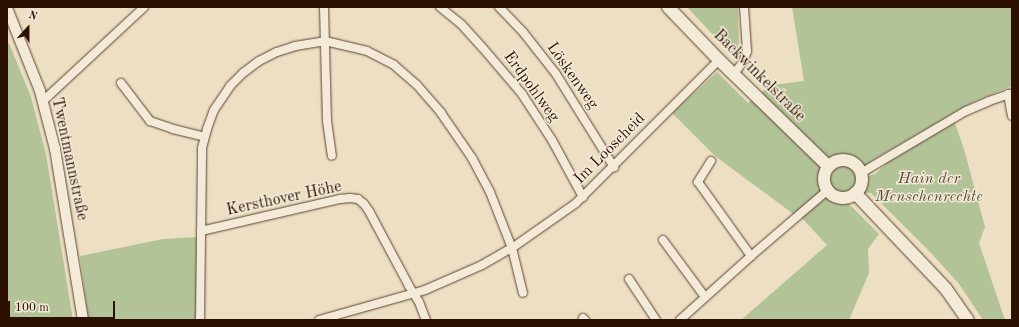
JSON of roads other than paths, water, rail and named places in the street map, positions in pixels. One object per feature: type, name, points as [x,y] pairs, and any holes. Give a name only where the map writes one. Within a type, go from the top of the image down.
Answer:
[{"type":"main road","name":"Backwinkelstraße","points":[[668,7],[719,60],[828,166]]},
{"type":"main road","points":[[848,160],[857,166],[861,173],[861,183],[855,193],[842,197],[835,196],[828,190],[824,178],[828,166],[837,161],[848,160]]},
{"type":"main road","points":[[855,193],[946,289],[968,320]]},
{"type":"street","points":[[43,101],[144,7]]},
{"type":"street","points":[[324,7],[327,121],[332,156]]},
{"type":"street","name":"Erdpohlweg","points":[[440,7],[462,25],[522,94],[552,140],[582,197]]},
{"type":"street","name":"Löskenweg","points":[[499,7],[523,32],[556,74],[614,167]]},
{"type":"street","points":[[734,74],[744,60],[747,51],[744,7]]},
{"type":"street","name":"Twentmannstraße","points":[[7,8],[43,101],[55,149],[83,320]]},
{"type":"street","points":[[200,320],[201,167],[204,137],[214,110],[243,73],[259,61],[277,52],[295,46],[325,41],[353,46],[380,57],[406,75],[428,98],[451,126],[481,174],[498,210],[512,248],[523,293]]},
{"type":"street","name":"Im Looscheid","points":[[319,320],[414,294],[466,273],[512,248],[548,224],[582,197],[614,167],[719,60]]},
{"type":"street","points":[[121,83],[150,121],[204,137]]},
{"type":"street","points":[[861,173],[966,111],[1010,94],[1012,116]]},
{"type":"street","points":[[711,161],[698,182],[751,256]]},
{"type":"street","points":[[680,320],[704,297],[828,190]]},
{"type":"street","name":"Kersthover Höhe","points":[[201,231],[340,199],[354,198],[364,204],[369,211],[414,294]]},
{"type":"street","points":[[663,240],[704,297]]},
{"type":"street","points":[[629,279],[656,320]]},
{"type":"street","points":[[414,294],[426,320]]},
{"type":"park label","name":"Hain der Menschenrechte","points":[[929,188]]}]
